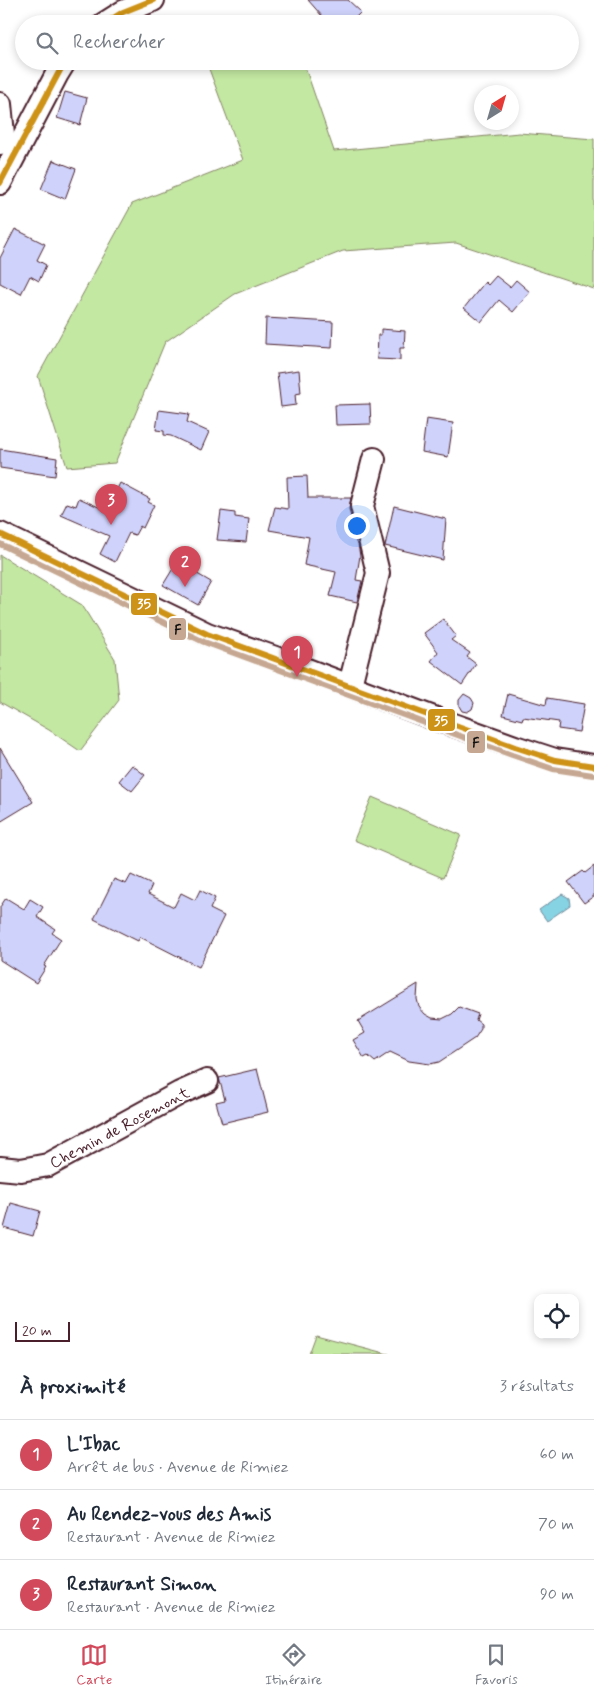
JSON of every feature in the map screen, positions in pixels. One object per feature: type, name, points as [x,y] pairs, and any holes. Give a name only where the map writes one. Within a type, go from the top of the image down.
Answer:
[{"type":"street","points":[[118,15],[153,0]]},
{"type":"street","points":[[0,183],[60,70]]},
{"type":"street","points":[[0,104],[3,134],[0,143]]},
{"type":"street","points":[[350,686],[378,573],[362,506],[374,459]]},
{"type":"street","points":[[0,534],[187,625],[515,747],[555,760],[594,766]]},
{"type":"street","name":"Chemin de Rosemont","points":[[0,1168],[21,1170],[48,1165],[180,1093],[207,1081]]},
{"type":"green space","points":[[209,70],[306,70],[334,151],[519,133],[594,139],[594,289],[456,243],[343,251],[235,294],[165,342],[115,463],[67,467],[38,376],[132,204],[243,160]]},
{"type":"green space","points":[[0,555],[82,605],[115,659],[119,700],[80,751],[49,730],[0,702]]},
{"type":"green space","points":[[372,797],[461,835],[443,878],[354,840]]},
{"type":"green space","points":[[316,1335],[388,1354],[309,1354]]},
{"type":"water","points":[[562,894],[569,898],[570,905],[547,921],[539,910]]},
{"type":"building","points":[[308,0],[348,0],[361,12],[358,15],[321,15]]},
{"type":"building","points":[[65,92],[87,98],[80,125],[57,118]]},
{"type":"building","points":[[53,160],[76,169],[65,199],[41,189]]},
{"type":"building","points":[[15,229],[45,244],[37,260],[46,265],[39,281],[30,276],[21,294],[0,283],[0,258]]},
{"type":"building","points":[[496,276],[510,287],[516,280],[530,292],[513,312],[499,300],[481,322],[464,308],[485,282],[488,285]]},
{"type":"building","points":[[266,318],[333,322],[332,348],[265,344]]},
{"type":"building","points":[[381,329],[405,331],[404,348],[400,348],[400,360],[377,359],[378,335],[381,335]]},
{"type":"building","points":[[299,370],[301,393],[295,394],[296,405],[281,407],[277,373]]},
{"type":"building","points":[[370,404],[371,424],[336,425],[335,405]]},
{"type":"building","points":[[159,410],[189,414],[187,422],[209,432],[201,450],[171,436],[164,435],[164,431],[156,430]]},
{"type":"building","points":[[426,419],[453,423],[448,457],[422,452]]},
{"type":"building","points":[[0,449],[57,458],[55,476],[0,468]]},
{"type":"building","points":[[307,476],[308,498],[351,498],[349,509],[360,556],[356,580],[362,581],[357,602],[330,596],[336,572],[304,565],[309,537],[269,530],[275,507],[288,509],[287,477]]},
{"type":"building","points":[[120,483],[150,499],[148,502],[154,505],[143,528],[140,526],[135,535],[129,533],[115,562],[100,554],[109,536],[61,515],[67,503],[76,506],[79,498],[103,509],[109,495],[113,497]]},
{"type":"building","points":[[394,506],[446,519],[443,560],[385,546]]},
{"type":"building","points":[[221,511],[235,513],[235,517],[249,519],[246,542],[217,540]]},
{"type":"building","points":[[177,562],[211,582],[198,605],[163,585]]},
{"type":"building","points":[[443,619],[456,636],[451,640],[470,653],[467,657],[476,664],[462,685],[431,661],[438,652],[424,633]]},
{"type":"building","points":[[464,694],[471,698],[474,703],[472,709],[467,712],[462,711],[459,706],[459,700]]},
{"type":"building","points":[[508,694],[546,705],[547,698],[584,704],[579,732],[558,729],[559,722],[523,717],[522,720],[503,715]]},
{"type":"building","points":[[0,748],[33,802],[0,822]]},
{"type":"building","points":[[132,765],[145,775],[132,791],[119,781]]},
{"type":"building","points":[[594,866],[594,896],[584,903],[568,882],[583,871],[585,873]]},
{"type":"building","points":[[131,875],[152,885],[148,894],[174,907],[181,893],[195,900],[200,890],[215,898],[210,909],[224,916],[199,967],[140,937],[138,941],[94,919],[114,879],[126,884]]},
{"type":"building","points":[[6,898],[24,909],[30,899],[43,907],[37,917],[55,929],[52,933],[61,939],[36,983],[0,960],[0,907]]},
{"type":"building","points":[[418,984],[417,999],[419,1007],[432,1018],[442,1019],[452,1014],[459,1007],[478,1014],[476,1020],[481,1024],[481,1029],[475,1038],[439,1062],[430,1064],[409,1061],[390,1052],[375,1062],[368,1056],[364,1058],[353,1040],[365,1033],[358,1021]]},
{"type":"building","points":[[257,1069],[268,1112],[222,1123],[216,1102],[225,1100],[219,1078]]},
{"type":"building","points":[[11,1203],[40,1211],[33,1236],[4,1228]]},
{"type":"transit line","name":"35","points":[[118,15],[153,0]]},
{"type":"transit line","name":"35","points":[[0,183],[60,70]]},
{"type":"transit line","name":"35","points":[[0,534],[207,634],[515,747],[555,760],[594,766]]},
{"type":"transit line","name":"F","points":[[0,544],[204,642],[512,755],[553,769],[593,775]]},
{"type":"place","name":"Restaurant Simon","points":[[111,525]]},
{"type":"place","name":"Au Rendez-vous des Amis","points":[[185,587]]},
{"type":"place","name":"L'Ibac","points":[[297,677]]}]
